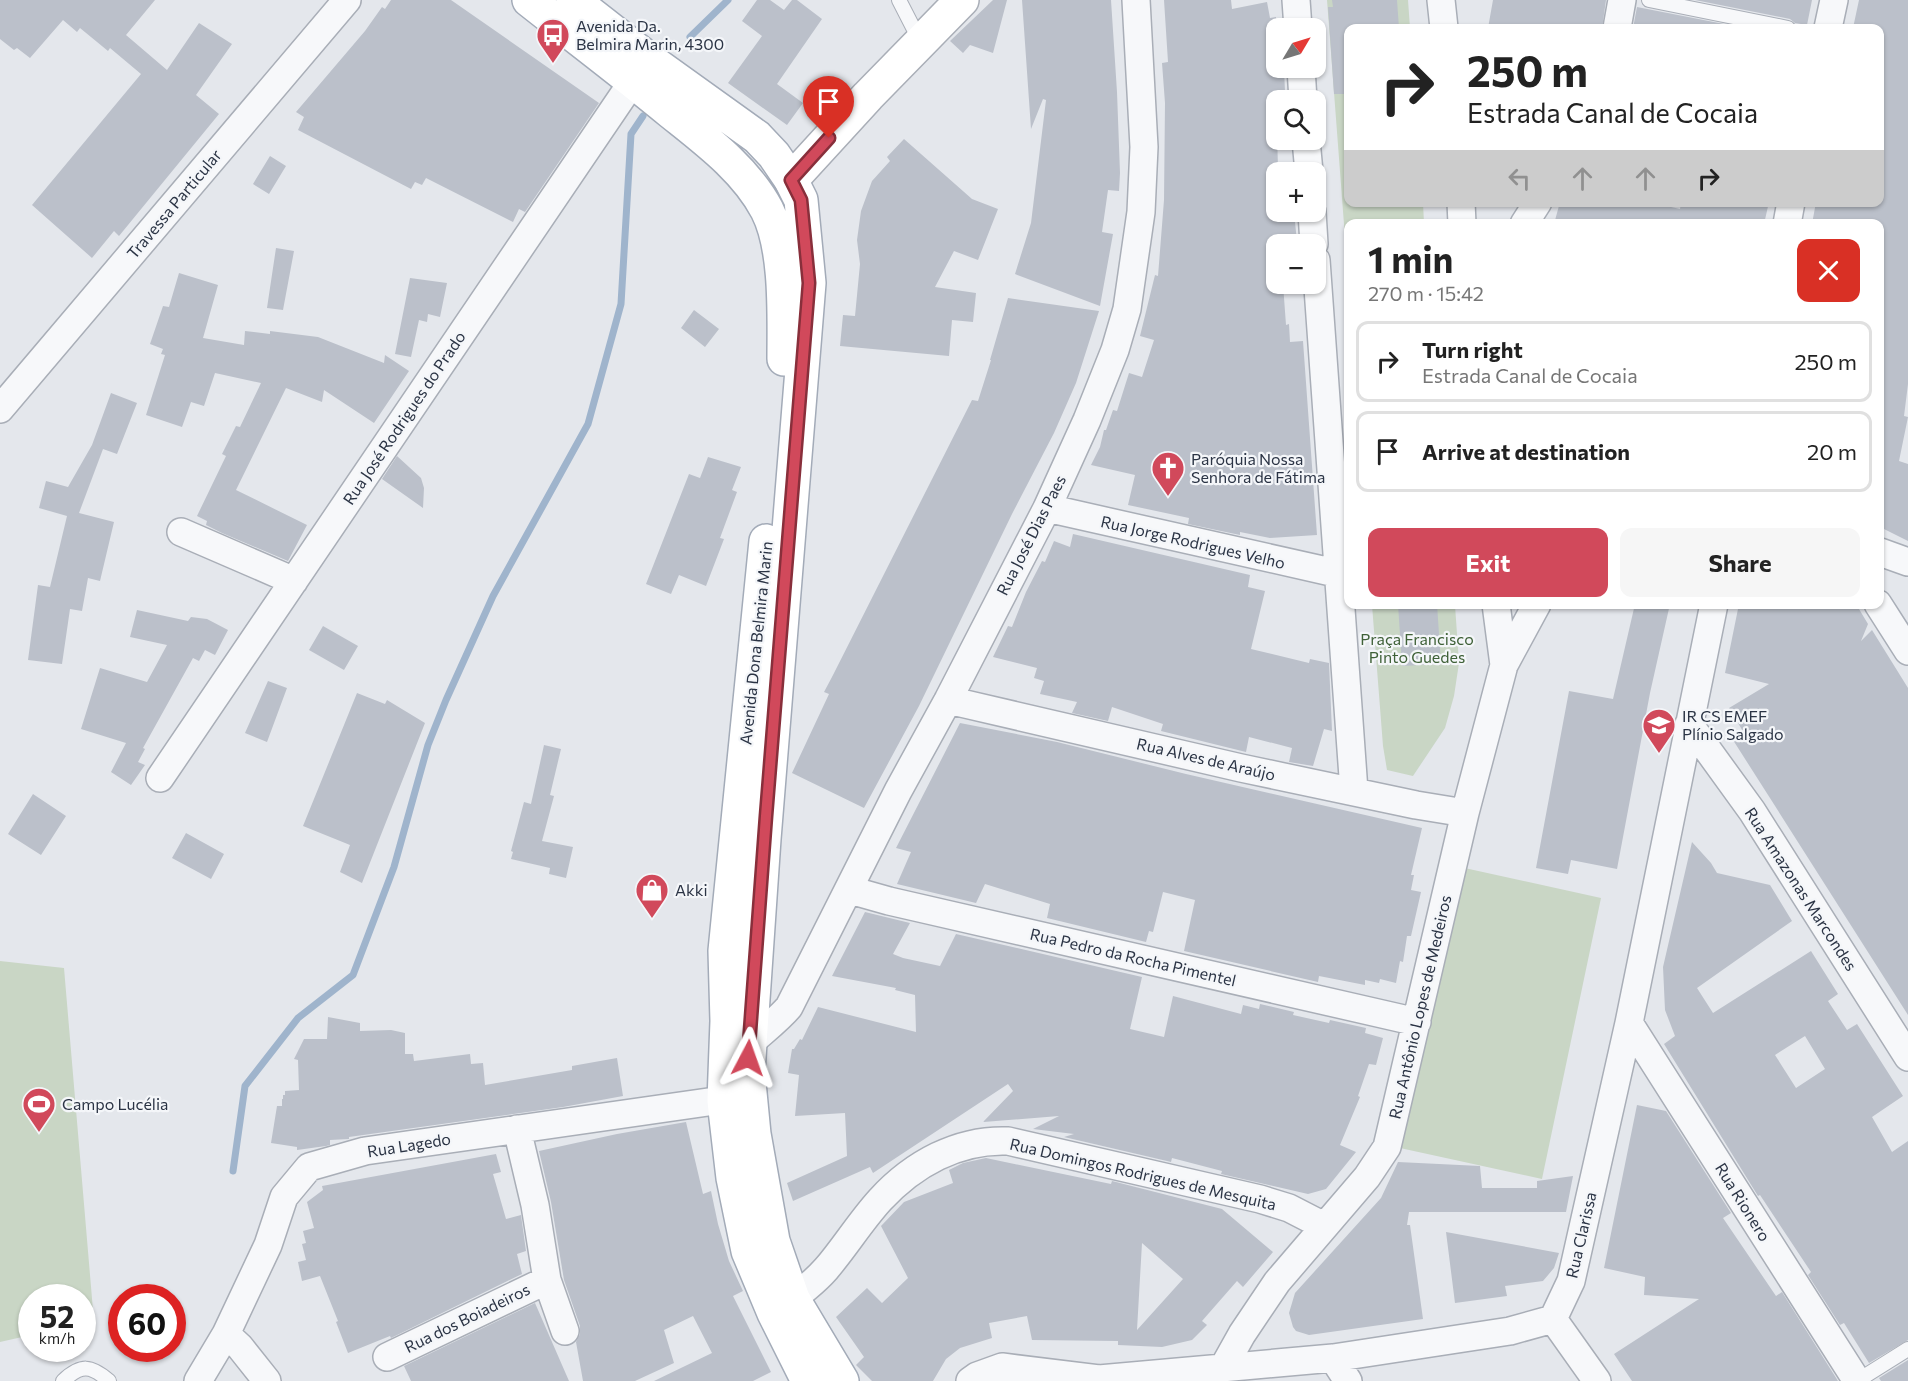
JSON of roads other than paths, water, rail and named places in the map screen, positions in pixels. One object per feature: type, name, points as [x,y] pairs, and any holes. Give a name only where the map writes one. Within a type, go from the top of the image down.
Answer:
[{"type":"main road","name":"Avenida Dona Belmira Marin","points":[[529,0],[642,71],[757,136],[783,168],[801,200],[809,283],[749,1029],[737,1099],[754,1134],[783,1306],[808,1381]]},
{"type":"main road","name":"Avenida Dona Belmira Marin","points":[[573,0],[749,184],[767,211],[777,242],[784,305],[784,359],[726,951],[749,1029]]},
{"type":"main road","points":[[722,154],[770,178],[829,138],[962,0]]},
{"type":"main road","name":"Avenida Dona Belmira Marin","points":[[783,1306],[842,1381]]},
{"type":"street","name":"Travessa Particular","points":[[0,408],[347,0]]},
{"type":"street","name":"Rua José Dias Paes","points":[[749,1029],[780,1017],[789,1007],[898,791],[948,700],[1047,508],[1102,384],[1126,309],[1140,224],[1144,147],[1136,0]]},
{"type":"street","points":[[1296,0],[1297,18]]},
{"type":"street","points":[[1441,0],[1444,24]]},
{"type":"street","points":[[1618,24],[1622,0]]},
{"type":"street","points":[[1829,24],[1834,0]]},
{"type":"street","name":"Rua José Rodrigues do Prado","points":[[160,778],[642,71]]},
{"type":"street","points":[[1319,294],[1354,791]]},
{"type":"street","name":"Rua Jorge Rodrigues Velho","points":[[1047,508],[1340,574]]},
{"type":"street","points":[[181,532],[294,581]]},
{"type":"street","points":[[1884,553],[1908,562]]},
{"type":"street","points":[[1497,609],[1504,665]]},
{"type":"street","name":"Rua Antônio Lopes de Medeiros","points":[[1223,1368],[1242,1334],[1277,1282],[1367,1177],[1387,1147],[1466,813],[1504,665],[1533,609]]},
{"type":"street","name":"Rua Clarissa","points":[[1553,1319],[1571,1281],[1629,1023],[1713,609]]},
{"type":"street","points":[[1881,609],[1908,651]]},
{"type":"street","name":"Rua Alves de Araújo","points":[[948,700],[1241,768],[1416,805],[1466,813]]},
{"type":"street","name":"Rua Amazonas Marcondes","points":[[1689,724],[1752,811],[1908,1057]]},
{"type":"street","name":"Rua Pedro da Rocha Pimentel","points":[[850,890],[889,901],[1417,1022]]},
{"type":"street","name":"Rua Rionero","points":[[1629,1023],[1857,1381]]},
{"type":"street","name":"Rua Lagedo","points":[[198,1381],[226,1334],[268,1245],[284,1197],[309,1167],[365,1151],[737,1099]]},
{"type":"street","name":"Rua dos Boiadeiros","points":[[517,1129],[535,1205],[547,1280],[565,1331]]},
{"type":"street","name":"Rua Domingos Rodrigues de Mesquita","points":[[783,1306],[813,1283],[879,1201],[906,1176],[947,1152],[977,1142],[1008,1141],[1260,1199],[1288,1208],[1324,1226]]},
{"type":"street","name":"Rua dos Boiadeiros","points":[[387,1357],[547,1280]]},
{"type":"street","points":[[970,1381],[1002,1367],[1100,1380],[1333,1358],[1510,1331],[1553,1319],[1597,1381]]},
{"type":"street","points":[[226,1334],[240,1347],[267,1381]]},
{"type":"street","points":[[1333,1358],[1348,1381]]},
{"type":"lane","points":[[899,0],[920,41]]},
{"type":"lane","points":[[1649,0],[1768,24]]},
{"type":"lane","points":[[1857,1381],[1908,1349]]},
{"type":"lane","points":[[63,1381],[73,1372],[87,1368],[97,1371],[110,1381]]},
{"type":"waterway","points":[[690,37],[728,0]]},
{"type":"waterway","points":[[233,1171],[245,1086],[298,1018],[353,975],[394,867],[428,745],[446,700],[493,596],[588,424],[621,304],[631,134],[643,116]]},
{"type":"place","name":"Avenida Da. Belmira Marin, 4300","points":[[553,64]]},
{"type":"place","name":"Paróquia Nossa Senhora de Fátima","points":[[1168,497]]},
{"type":"place","name":"IR CS EMEF Plínio Salgado","points":[[1659,754]]},
{"type":"place","name":"Akki","points":[[652,919]]},
{"type":"place","name":"Campo Lucélia","points":[[39,1133]]},
{"type":"park label","name":"Praça Francisco Pinto Guedes","points":[[1417,648]]}]
